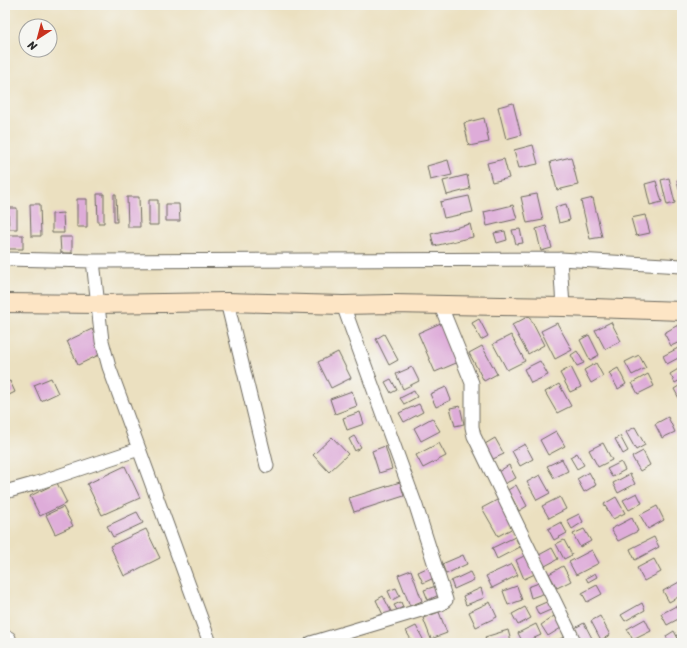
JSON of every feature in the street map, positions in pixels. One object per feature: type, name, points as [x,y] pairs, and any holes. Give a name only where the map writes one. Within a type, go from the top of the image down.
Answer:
[{"type":"main road","points":[[5,303],[228,302],[343,305],[563,302],[682,311]]},
{"type":"street","points":[[5,259],[93,263],[560,261],[682,266]]},
{"type":"street","points":[[560,261],[563,302]]},
{"type":"street","points":[[93,263],[100,326],[109,367],[210,643]]},
{"type":"street","points":[[228,302],[267,466]]},
{"type":"street","points":[[440,304],[472,384],[472,427],[474,436],[575,643]]},
{"type":"street","points":[[311,643],[441,604],[446,600],[416,506],[343,305]]},
{"type":"street","points":[[5,492],[37,483],[139,449]]},
{"type":"building","points":[[513,103],[521,135],[506,139],[498,107]]},
{"type":"building","points":[[484,118],[489,142],[469,146],[464,123]]},
{"type":"building","points":[[533,145],[538,164],[519,168],[514,150]]},
{"type":"building","points":[[571,157],[578,185],[557,190],[550,162]]},
{"type":"building","points":[[504,159],[509,178],[492,182],[487,163]]},
{"type":"building","points":[[448,160],[452,175],[430,180],[427,166]]},
{"type":"building","points":[[467,175],[470,189],[447,195],[443,181]]},
{"type":"building","points":[[669,178],[675,203],[667,205],[661,180]]},
{"type":"building","points":[[682,179],[682,197],[681,197],[677,180]]},
{"type":"building","points":[[656,181],[662,202],[650,205],[645,184]]},
{"type":"building","points":[[97,194],[104,194],[104,223],[98,223]]},
{"type":"building","points":[[114,194],[116,194],[117,222],[114,222]]},
{"type":"building","points":[[537,194],[543,220],[527,223],[521,197]]},
{"type":"building","points":[[469,196],[473,212],[444,218],[440,202]]},
{"type":"building","points":[[127,197],[139,197],[140,227],[128,227]]},
{"type":"building","points":[[593,198],[602,237],[590,239],[581,201]]},
{"type":"building","points":[[77,199],[87,199],[87,227],[77,227]]},
{"type":"building","points":[[149,200],[158,200],[158,225],[149,225]]},
{"type":"building","points":[[30,204],[40,204],[41,236],[31,236]]},
{"type":"building","points":[[166,204],[179,204],[180,221],[166,221]]},
{"type":"building","points":[[566,204],[570,220],[559,223],[555,207]]},
{"type":"building","points":[[513,205],[517,219],[487,226],[484,212]]},
{"type":"building","points":[[8,208],[17,208],[17,229],[9,229]]},
{"type":"building","points":[[63,213],[64,233],[52,233],[52,214]]},
{"type":"building","points":[[645,215],[650,233],[636,236],[631,218]]},
{"type":"building","points":[[470,224],[473,237],[434,246],[431,234]]},
{"type":"building","points":[[546,226],[552,248],[541,251],[536,229]]},
{"type":"building","points":[[520,229],[523,243],[516,244],[512,230]]},
{"type":"building","points":[[505,231],[507,240],[497,243],[494,233]]},
{"type":"building","points":[[6,235],[23,235],[23,249],[6,249]]},
{"type":"building","points":[[60,237],[72,237],[72,253],[61,253]]},
{"type":"building","points":[[529,316],[544,345],[528,354],[512,325]]},
{"type":"building","points":[[479,319],[488,336],[481,340],[472,323]]},
{"type":"building","points":[[443,322],[461,361],[435,372],[418,333]]},
{"type":"building","points":[[611,322],[621,341],[605,349],[595,330]]},
{"type":"building","points":[[557,323],[572,350],[555,359],[541,331]]},
{"type":"building","points":[[678,325],[682,333],[682,341],[671,346],[664,333]]},
{"type":"building","points":[[92,329],[103,353],[78,365],[67,341]]},
{"type":"building","points":[[384,334],[398,360],[389,365],[376,339]]},
{"type":"building","points":[[511,335],[525,361],[507,370],[493,344]]},
{"type":"building","points":[[589,335],[599,355],[590,360],[580,340]]},
{"type":"building","points":[[482,346],[497,374],[484,381],[469,353]]},
{"type":"building","points":[[678,348],[682,356],[667,364],[663,356]]},
{"type":"building","points":[[577,351],[584,363],[577,366],[571,355]]},
{"type":"building","points":[[338,352],[351,378],[331,388],[318,362]]},
{"type":"building","points":[[639,355],[646,368],[632,375],[625,362]]},
{"type":"building","points":[[540,361],[548,375],[531,383],[524,369]]},
{"type":"building","points":[[596,363],[603,376],[591,383],[584,370]]},
{"type":"building","points":[[412,367],[419,381],[403,389],[396,374]]},
{"type":"building","points":[[571,367],[581,387],[570,392],[560,373]]},
{"type":"building","points":[[618,368],[626,384],[618,389],[609,373]]},
{"type":"building","points":[[680,368],[682,371],[682,379],[675,383],[670,374]]},
{"type":"building","points":[[648,374],[654,386],[638,394],[632,383]]},
{"type":"building","points":[[51,378],[58,393],[41,401],[34,385]]},
{"type":"building","points":[[391,379],[397,390],[391,393],[385,382]]},
{"type":"building","points":[[10,381],[15,392],[5,397],[5,383]]},
{"type":"building","points":[[559,384],[571,406],[557,413],[545,392]]},
{"type":"building","points":[[682,384],[682,404],[674,389]]},
{"type":"building","points":[[446,387],[451,400],[436,407],[430,394]]},
{"type":"building","points":[[352,391],[357,406],[335,414],[330,399]]},
{"type":"building","points":[[414,391],[417,397],[404,404],[400,398]]},
{"type":"building","points":[[419,404],[423,412],[404,422],[399,413]]},
{"type":"building","points":[[460,406],[464,424],[455,426],[450,408]]},
{"type":"building","points":[[360,412],[364,424],[347,430],[343,418]]},
{"type":"building","points":[[668,417],[675,432],[662,438],[655,424]]},
{"type":"building","points":[[432,418],[440,431],[421,441],[414,428]]},
{"type":"building","points":[[635,427],[645,445],[636,450],[626,432]]},
{"type":"building","points":[[556,431],[565,446],[548,455],[540,440]]},
{"type":"building","points":[[354,436],[361,447],[355,451],[349,439]]},
{"type":"building","points":[[620,436],[628,451],[623,454],[615,439]]},
{"type":"building","points":[[332,437],[348,454],[329,472],[313,455]]},
{"type":"building","points":[[495,438],[504,454],[493,459],[485,444]]},
{"type":"building","points":[[439,443],[446,456],[423,468],[416,455]]},
{"type":"building","points":[[603,443],[612,460],[598,467],[589,450]]},
{"type":"building","points":[[525,444],[533,459],[520,466],[512,451]]},
{"type":"building","points":[[385,446],[392,469],[379,473],[372,451]]},
{"type":"building","points":[[643,451],[650,465],[640,471],[632,457]]},
{"type":"building","points":[[577,453],[584,465],[577,469],[570,457]]},
{"type":"building","points":[[562,459],[568,471],[554,478],[547,466]]},
{"type":"building","points":[[621,462],[625,470],[612,477],[607,469]]},
{"type":"building","points":[[509,465],[516,478],[504,484],[498,472]]},
{"type":"building","points":[[125,466],[140,498],[102,515],[87,484]]},
{"type":"building","points":[[589,472],[596,485],[584,492],[577,479]]},
{"type":"building","points":[[630,474],[635,484],[618,493],[613,483]]},
{"type":"building","points":[[540,475],[550,493],[537,500],[527,482]]},
{"type":"building","points":[[400,482],[404,496],[354,512],[349,498]]},
{"type":"building","points":[[57,483],[67,503],[40,516],[30,496]]},
{"type":"building","points":[[516,485],[527,506],[519,511],[508,490]]},
{"type":"building","points":[[637,493],[642,503],[629,510],[623,500]]},
{"type":"building","points":[[560,497],[566,509],[549,518],[542,506]]},
{"type":"building","points":[[616,497],[625,513],[613,519],[604,504]]},
{"type":"building","points":[[499,499],[515,527],[498,536],[482,508]]},
{"type":"building","points":[[657,506],[664,520],[648,529],[640,515]]},
{"type":"building","points":[[63,507],[73,526],[55,534],[46,515]]},
{"type":"building","points":[[137,512],[143,523],[113,537],[107,526]]},
{"type":"building","points":[[579,514],[583,522],[572,529],[567,520]]},
{"type":"building","points":[[632,518],[638,531],[618,541],[611,529]]},
{"type":"building","points":[[561,522],[567,533],[554,540],[548,529]]},
{"type":"building","points":[[146,529],[160,558],[124,576],[110,546]]},
{"type":"building","points":[[584,529],[591,541],[580,547],[573,534]]},
{"type":"building","points":[[515,537],[520,547],[497,559],[492,548]]},
{"type":"building","points":[[654,537],[659,547],[635,560],[630,549]]},
{"type":"building","points":[[564,540],[572,555],[564,559],[556,544]]},
{"type":"building","points":[[552,548],[558,559],[545,566],[539,555]]},
{"type":"building","points":[[592,550],[599,563],[576,575],[569,562]]},
{"type":"building","points":[[528,554],[537,573],[524,579],[516,560]]},
{"type":"building","points":[[463,555],[467,564],[446,574],[442,564]]},
{"type":"building","points":[[654,559],[661,572],[644,581],[637,568]]},
{"type":"building","points":[[512,564],[518,575],[492,588],[486,576]]},
{"type":"building","points":[[431,566],[436,577],[423,583],[418,572]]},
{"type":"building","points":[[563,566],[571,581],[557,588],[549,574]]},
{"type":"building","points":[[411,570],[422,601],[410,606],[398,575]]},
{"type":"building","points":[[470,572],[474,580],[454,589],[451,581]]},
{"type":"building","points":[[595,573],[597,577],[588,582],[586,578]]},
{"type":"building","points":[[544,581],[548,592],[531,598],[528,587]]},
{"type":"building","points":[[681,581],[682,595],[669,602],[663,591]]},
{"type":"building","points":[[597,585],[602,594],[587,602],[582,593]]},
{"type":"building","points":[[436,586],[439,595],[428,600],[424,590]]},
{"type":"building","points":[[517,586],[522,600],[508,605],[503,591]]},
{"type":"building","points":[[396,588],[400,596],[392,600],[388,591]]},
{"type":"building","points":[[481,588],[484,598],[466,605],[463,596]]},
{"type":"building","points":[[383,596],[392,613],[384,617],[376,600]]},
{"type":"building","points":[[551,600],[555,608],[539,615],[535,607]]},
{"type":"building","points":[[401,602],[403,607],[397,610],[394,605]]},
{"type":"building","points":[[490,602],[497,617],[476,627],[469,612]]},
{"type":"building","points":[[642,603],[645,610],[625,621],[621,615]]},
{"type":"building","points":[[676,606],[682,617],[667,625],[661,614]]},
{"type":"building","points":[[525,607],[531,618],[518,625],[512,614]]},
{"type":"building","points":[[439,612],[447,633],[431,639],[423,618]]},
{"type":"building","points":[[554,616],[561,628],[548,636],[541,625]]},
{"type":"building","points":[[600,616],[610,635],[601,640],[591,621]]},
{"type":"building","points":[[645,619],[651,631],[633,640],[627,629]]},
{"type":"building","points":[[584,623],[594,642],[593,643],[582,643],[575,628]]},
{"type":"building","points":[[536,624],[541,635],[523,643],[518,633]]},
{"type":"building","points":[[416,626],[424,641],[420,643],[413,643],[406,631]]},
{"type":"building","points":[[508,630],[511,641],[503,643],[487,643],[485,637]]},
{"type":"building","points":[[674,631],[680,642],[669,643],[666,636]]},
{"type":"building","points":[[566,636],[569,643],[552,643]]}]
